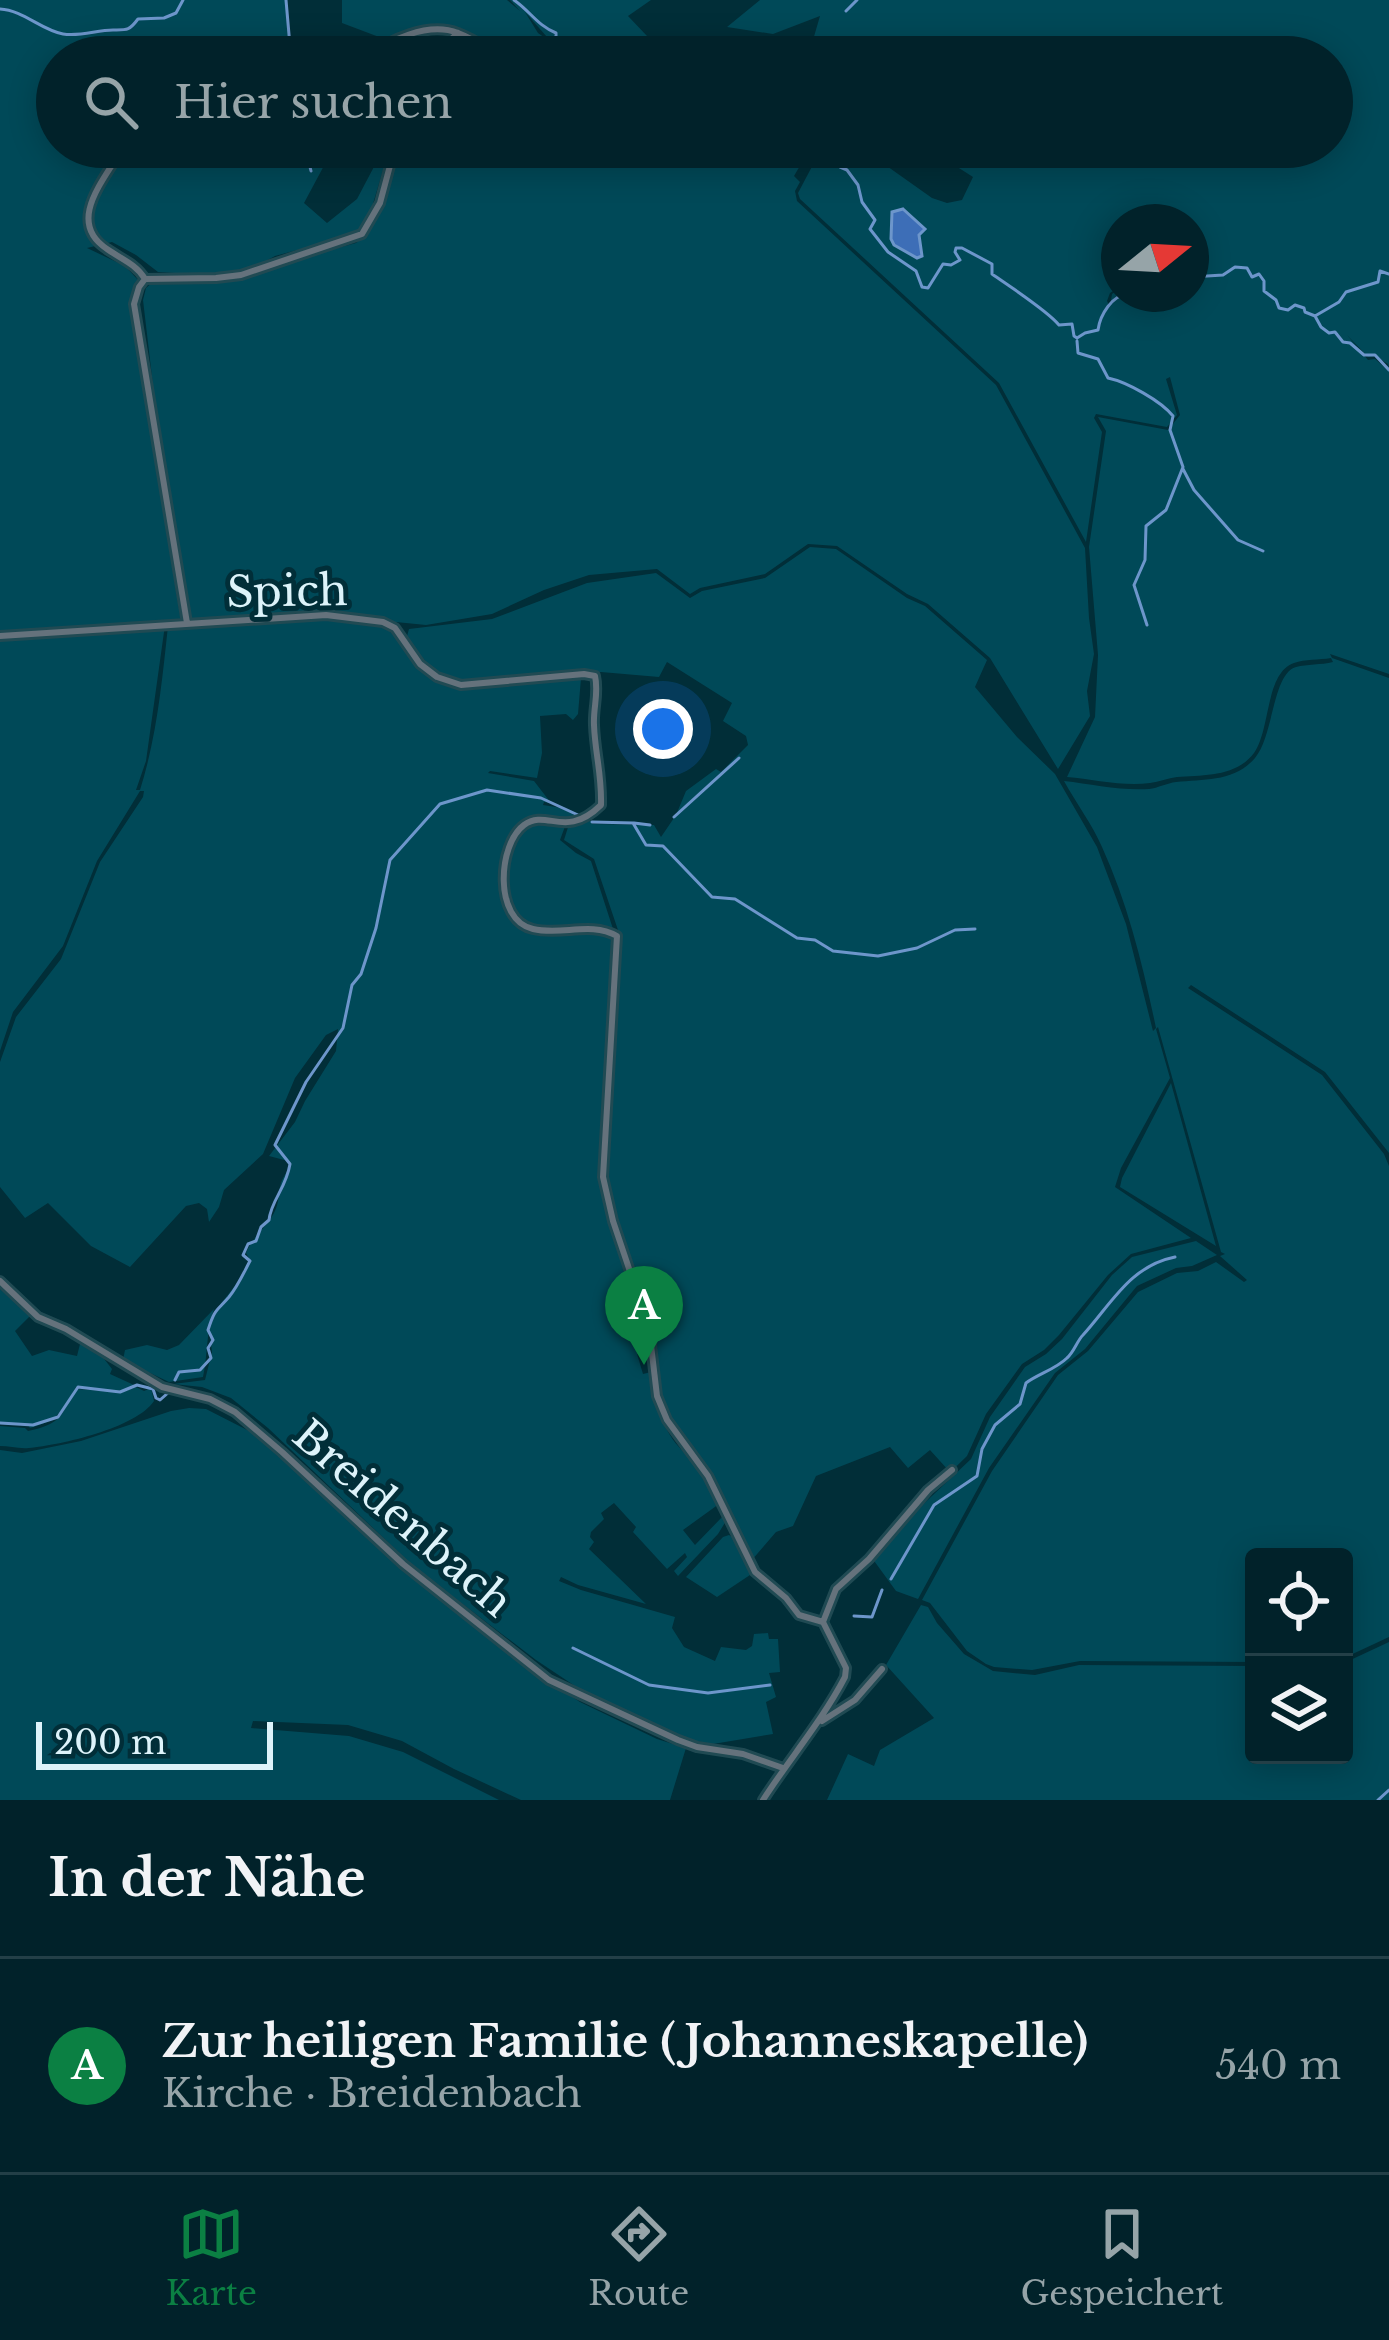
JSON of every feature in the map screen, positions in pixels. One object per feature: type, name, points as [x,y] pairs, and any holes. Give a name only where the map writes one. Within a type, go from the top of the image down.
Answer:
[{"type":"street","points":[[404,36],[442,29],[464,36]]},
{"type":"street","points":[[455,36],[458,33]]},
{"type":"street","points":[[110,168],[90,200],[91,230],[99,244],[138,268],[145,279]]},
{"type":"street","points":[[145,279],[242,274],[362,234],[380,203],[389,168]]},
{"type":"street","points":[[0,636],[187,623],[134,304],[145,279]]},
{"type":"street","name":"Spich","points":[[187,623],[326,615],[383,622],[395,628],[420,664],[448,682],[595,676],[594,735],[602,805],[581,821],[568,824],[527,822],[512,841],[503,887],[512,915],[528,928],[595,928],[617,936],[603,1178],[650,1328],[657,1396],[667,1420],[708,1476],[755,1572],[799,1616],[823,1622]]},
{"type":"street","name":"Breidenbach","points":[[0,1281],[38,1317],[162,1387],[210,1399],[235,1412],[403,1564],[549,1679],[677,1741],[743,1754],[783,1768]]},
{"type":"street","points":[[763,1800],[845,1677],[846,1668],[823,1622],[836,1589],[952,1470]]},
{"type":"street","points":[[818,1723],[855,1700],[882,1669]]},
{"type":"shaded area","points":[[0,0],[286,0],[289,36],[36,36],[36,168],[323,168],[304,203],[327,223],[357,199],[373,168],[384,168],[369,217],[356,234],[275,256],[246,272],[158,272],[112,242],[87,248],[125,266],[139,281],[135,300],[150,430],[181,621],[0,632]]},
{"type":"shaded area","points":[[342,0],[507,0],[520,11],[510,0],[651,0],[628,16],[647,36],[546,36],[525,12],[542,36],[412,32],[376,36],[342,23]]},
{"type":"shaded area","points":[[760,0],[1389,0],[1389,368],[1375,356],[1368,357],[1347,335],[1368,360],[1375,359],[1389,371],[1389,674],[1330,654],[1389,678],[1389,1153],[1325,1072],[1191,985],[1188,988],[1322,1075],[1389,1166],[1389,1637],[1353,1654],[1353,1548],[1245,1548],[1245,1662],[1080,1661],[1032,1670],[994,1667],[967,1651],[930,1603],[922,1600],[992,1471],[1058,1375],[1088,1351],[1138,1292],[1177,1273],[1198,1271],[1216,1262],[1247,1280],[1220,1256],[1225,1254],[1158,1027],[1170,1078],[1115,1187],[1191,1238],[1131,1254],[1108,1275],[1059,1335],[1022,1364],[986,1414],[967,1456],[928,1494],[924,1489],[949,1471],[930,1450],[908,1468],[890,1447],[816,1476],[793,1526],[776,1532],[751,1561],[712,1473],[667,1413],[656,1373],[653,1324],[607,1179],[621,939],[594,859],[564,840],[569,824],[590,820],[592,824],[654,825],[661,837],[686,791],[716,769],[721,772],[748,745],[746,736],[723,721],[732,703],[667,662],[659,677],[601,672],[467,682],[431,666],[407,636],[409,629],[492,619],[587,583],[656,573],[690,598],[702,591],[765,578],[810,547],[836,549],[925,606],[987,660],[975,687],[1055,774],[1097,847],[1126,924],[1153,1031],[1156,1028],[1120,891],[1098,838],[1064,781],[1149,789],[1238,771],[1261,748],[1288,672],[1333,662],[1331,658],[1303,661],[1285,669],[1273,690],[1259,743],[1238,767],[1140,784],[1067,777],[1095,717],[1098,655],[1089,547],[1106,431],[1098,417],[1168,430],[1180,415],[1170,377],[1166,379],[1177,415],[1167,427],[1096,414],[1102,432],[1086,542],[999,383],[798,193],[811,168],[890,168],[947,203],[962,200],[973,177],[959,168],[1353,168],[1353,36],[814,36],[820,16],[773,34],[727,27]]},
{"type":"shaded area","points":[[393,168],[799,168],[794,176],[800,182],[797,201],[996,385],[1085,548],[1094,654],[1087,691],[1090,716],[1058,769],[990,658],[928,604],[837,546],[808,544],[765,574],[690,594],[657,569],[589,575],[492,614],[426,625],[315,614],[187,621],[158,428],[143,300],[146,288],[155,280],[206,284],[246,277],[356,243],[380,213]]},
{"type":"shaded area","points":[[332,618],[387,628],[419,665],[449,686],[581,678],[578,714],[573,720],[566,714],[540,716],[542,753],[537,778],[488,773],[534,781],[551,803],[543,805],[580,818],[567,821],[560,840],[591,861],[614,932],[594,927],[530,927],[531,933],[596,930],[608,932],[615,940],[600,1172],[648,1329],[649,1350],[637,1354],[643,1374],[651,1372],[668,1431],[702,1473],[719,1504],[683,1530],[695,1545],[724,1515],[726,1521],[678,1576],[674,1571],[687,1557],[685,1553],[667,1569],[614,1503],[601,1513],[604,1519],[591,1532],[594,1542],[589,1549],[646,1604],[561,1577],[559,1581],[675,1617],[672,1628],[684,1647],[715,1661],[721,1647],[746,1650],[752,1646],[754,1634],[768,1633],[769,1639],[778,1639],[780,1672],[769,1673],[776,1697],[766,1702],[773,1734],[713,1744],[690,1740],[584,1692],[413,1566],[231,1398],[202,1387],[173,1384],[205,1380],[212,1352],[209,1328],[216,1310],[241,1278],[250,1260],[246,1253],[274,1213],[290,1168],[288,1161],[269,1156],[295,1122],[336,1051],[338,1029],[326,1035],[295,1078],[263,1154],[224,1190],[209,1222],[207,1209],[199,1203],[186,1206],[130,1267],[91,1246],[48,1203],[25,1218],[0,1187],[0,1062],[16,1017],[61,959],[100,862],[144,791],[97,861],[63,946],[13,1012],[0,1051],[0,638],[165,625],[146,761],[136,790],[140,790],[155,729],[168,626]]},
{"type":"shaded area","points":[[1171,1083],[1216,1246],[1120,1187]]},
{"type":"shaded area","points":[[1196,1241],[1217,1255],[1137,1286],[1085,1349],[1055,1373],[989,1468],[918,1599],[896,1591],[872,1558],[971,1459],[990,1417],[1025,1367],[1062,1339],[1132,1257]]},
{"type":"shaded area","points":[[0,1289],[31,1315],[15,1331],[32,1356],[49,1350],[77,1356],[81,1340],[98,1351],[112,1369],[110,1374],[134,1385],[126,1391],[151,1388],[154,1401],[145,1411],[97,1434],[43,1446],[0,1446],[0,1426],[28,1431],[47,1426],[62,1413],[76,1389],[120,1392],[76,1387],[47,1422],[30,1428],[0,1424]]},
{"type":"shaded area","points":[[214,1309],[203,1377],[169,1382],[123,1360],[125,1350],[147,1345],[167,1350],[179,1345]]},
{"type":"shaded area","points":[[189,1408],[206,1409],[259,1436],[365,1536],[529,1668],[580,1702],[686,1748],[670,1800],[521,1800],[402,1741],[348,1725],[253,1721],[251,1728],[349,1736],[403,1752],[499,1800],[0,1800],[0,1450],[22,1453],[81,1441]]},
{"type":"shaded area","points":[[729,1535],[737,1540],[753,1573],[717,1597],[686,1577]]},
{"type":"shaded area","points":[[921,1605],[928,1607],[964,1654],[993,1671],[1035,1675],[1079,1665],[1245,1666],[1245,1764],[1353,1764],[1353,1659],[1389,1642],[1389,1800],[827,1800],[848,1754],[874,1766],[880,1750],[934,1718],[886,1665]]},
{"type":"water","points":[[903,209],[925,229],[919,235],[922,256],[917,258],[891,239],[892,212]]},
{"type":"waterway","points":[[0,9],[55,32],[76,35],[125,30],[138,19],[164,18],[176,13],[183,0]]},
{"type":"waterway","points":[[286,0],[289,36]]},
{"type":"waterway","points":[[514,0],[556,36]]},
{"type":"waterway","points":[[846,11],[857,0]]},
{"type":"waterway","points":[[842,168],[858,185],[862,202],[875,220],[870,229],[888,252],[916,271],[922,287],[928,288],[943,264],[960,260],[955,252],[962,248],[992,264],[992,274],[1059,325],[1072,324],[1077,338],[1098,330],[1105,312]]},
{"type":"waterway","points":[[1209,276],[1223,275],[1235,267],[1247,268],[1252,277],[1259,274],[1264,291],[1279,308],[1304,308],[1329,333],[1335,332],[1364,355],[1375,355],[1389,370]]},
{"type":"waterway","points":[[1315,316],[1339,302],[1346,292],[1378,282],[1380,271],[1389,274]]},
{"type":"waterway","points":[[1077,341],[1078,353],[1098,359],[1108,378],[1143,393],[1173,416],[1170,430],[1183,467],[1166,510],[1146,526],[1145,560],[1134,585],[1147,625]]},
{"type":"waterway","points":[[1183,469],[1194,490],[1238,540],[1263,551]]},
{"type":"waterway","points":[[674,817],[739,758]]},
{"type":"waterway","name":"Breidenbach","points":[[175,1380],[179,1372],[200,1370],[211,1358],[208,1348],[213,1340],[208,1330],[212,1318],[250,1261],[243,1255],[248,1244],[256,1241],[269,1220],[290,1164],[275,1145],[306,1082],[343,1028],[352,985],[361,974],[376,928],[390,860],[440,804],[487,790],[541,798],[578,815]]},
{"type":"waterway","name":"Breidenbach","points":[[592,822],[633,823],[646,845],[663,846],[712,897],[735,899],[797,938],[815,940],[833,951],[878,956],[917,948],[955,930],[975,929]]},
{"type":"waterway","points":[[634,823],[650,825]]},
{"type":"waterway","points":[[891,1579],[934,1505],[977,1476],[982,1449],[995,1425],[1020,1404],[1026,1383],[1067,1358],[1134,1277],[1175,1257]]},
{"type":"waterway","name":"Breidenbach","points":[[0,1423],[33,1425],[58,1417],[78,1387],[120,1392],[137,1385],[153,1389],[160,1400],[169,1392]]},
{"type":"waterway","points":[[854,1616],[872,1617],[882,1590]]},
{"type":"waterway","points":[[573,1648],[649,1685],[708,1693],[770,1685]]},
{"type":"waterway","points":[[1378,1800],[1389,1790]]},
{"type":"place","name":"Zur heiligen Familie (Johanneskapelle)","points":[[644,1365]]}]
